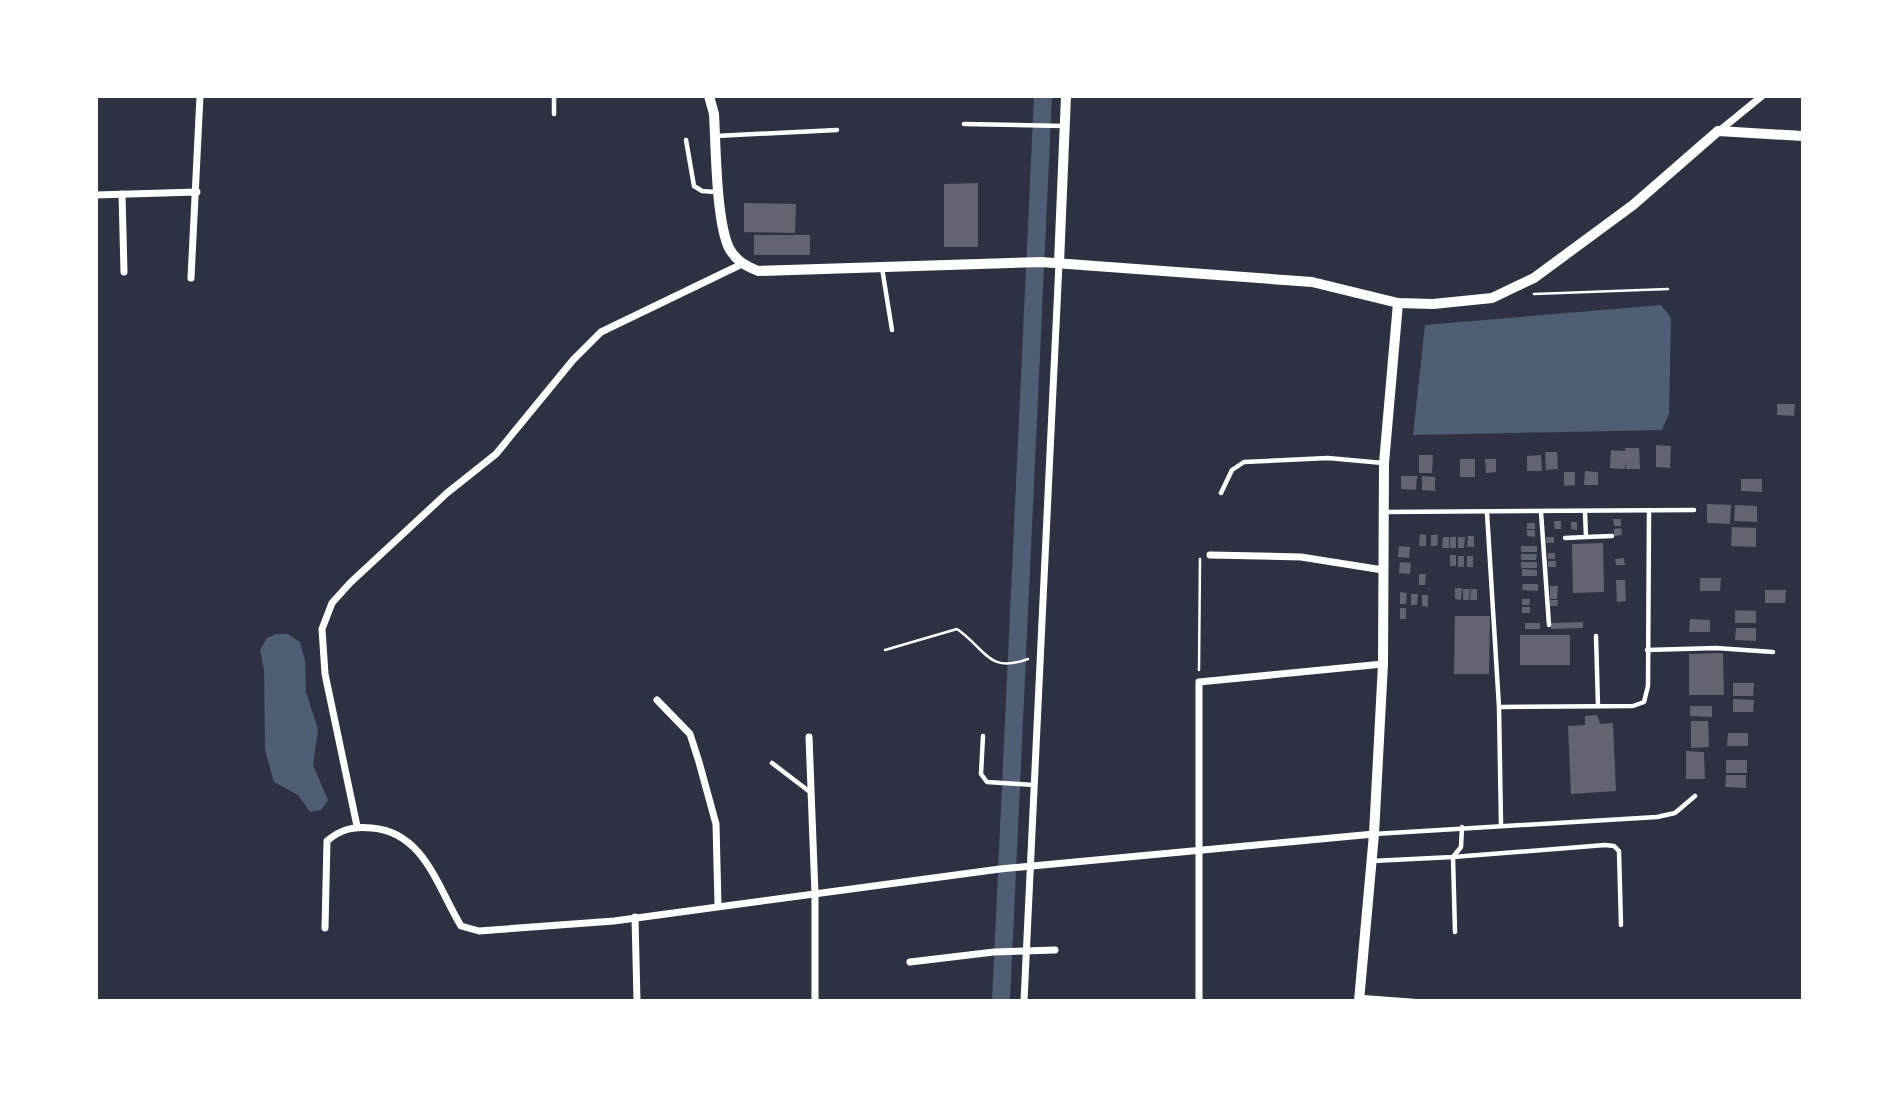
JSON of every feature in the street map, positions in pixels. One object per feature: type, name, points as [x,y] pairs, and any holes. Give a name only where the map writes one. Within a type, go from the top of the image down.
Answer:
[{"type":"street","points":[[191,278],[200,96]]},
{"type":"street","points":[[709,96],[724,229],[730,249],[741,264],[758,271],[1059,262],[1312,282],[1398,303],[1433,304],[1492,298],[1516,289],[1633,205],[1762,96]]},
{"type":"street","points":[[1024,1001],[1066,96]]},
{"type":"street","points":[[1718,131],[1803,136]]},
{"type":"street","points":[[96,195],[197,192]]},
{"type":"street","points":[[122,194],[124,272]]},
{"type":"street","points":[[357,827],[325,674],[322,629],[332,603],[447,493],[496,454],[573,360],[601,332],[741,264]]},
{"type":"street","points":[[1359,999],[1374,834],[1383,663],[1384,463],[1398,303]]},
{"type":"street","points":[[1210,555],[1301,557],[1383,570]]},
{"type":"street","points":[[1199,1001],[1199,682],[1383,663]]},
{"type":"street","points":[[657,699],[690,734],[699,762],[716,824],[718,905]]},
{"type":"street","points":[[809,737],[815,894],[815,1001]]},
{"type":"street","points":[[325,928],[327,841],[338,832],[357,827],[379,828],[405,837],[428,863],[461,926],[469,930],[635,917],[1017,867],[1374,834]]},
{"type":"street","points":[[635,917],[637,1001]]},
{"type":"street","points":[[910,962],[995,952],[1055,950]]},
{"type":"lane","points":[[554,96],[554,114]]},
{"type":"lane","points":[[964,124],[1064,126]]},
{"type":"lane","points":[[715,136],[837,130]]},
{"type":"lane","points":[[686,140],[694,186],[702,191],[720,192]]},
{"type":"lane","points":[[882,267],[892,330]]},
{"type":"lane","points":[[1221,493],[1232,470],[1244,463],[1328,458],[1384,463]]},
{"type":"lane","points":[[1499,707],[1633,705],[1644,702],[1648,686],[1649,510]]},
{"type":"lane","points":[[1384,512],[1694,510]]},
{"type":"lane","points":[[1541,512],[1549,625]]},
{"type":"lane","points":[[1585,512],[1586,537]]},
{"type":"lane","points":[[1487,513],[1499,707],[1501,825]]},
{"type":"lane","points":[[1565,538],[1612,536]]},
{"type":"lane","points":[[1596,636],[1598,706]]},
{"type":"lane","points":[[1647,650],[1716,648],[1773,652]]},
{"type":"lane","points":[[983,736],[981,774],[987,782],[1034,785]]},
{"type":"lane","points":[[772,763],[810,792]]},
{"type":"lane","points":[[1374,834],[1657,817],[1675,813],[1695,796]]},
{"type":"lane","points":[[1455,932],[1453,857],[1461,847],[1462,827]]},
{"type":"lane","points":[[1371,861],[1614,846],[1619,851],[1621,925]]},
{"type":"lane","points":[[1359,999],[1414,1001]]},
{"type":"path","points":[[1530,295],[1668,289]]},
{"type":"path","points":[[1199,682],[1198,560],[1210,555]]},
{"type":"path","points":[[885,650],[957,629],[973,640],[988,659],[1009,666],[1029,659]]},
{"type":"water","points":[[1661,305],[1671,318],[1669,414],[1662,430],[1413,435],[1425,325]]},
{"type":"water","points":[[276,634],[288,634],[300,642],[305,661],[306,692],[318,729],[313,765],[328,800],[321,810],[310,812],[298,795],[274,782],[265,750],[264,670],[260,650],[267,638]]},
{"type":"building","points":[[978,183],[978,247],[944,247],[944,184]]},
{"type":"building","points":[[744,203],[796,204],[795,233],[744,232]]},
{"type":"building","points":[[754,235],[810,235],[810,255],[754,255]]},
{"type":"building","points":[[1777,404],[1795,404],[1794,416],[1777,415]]},
{"type":"building","points":[[1656,445],[1671,446],[1670,468],[1656,467]]},
{"type":"building","points":[[1625,448],[1639,448],[1640,469],[1626,469],[1625,461],[1625,469],[1610,468],[1611,450],[1625,451]]},
{"type":"building","points":[[1545,452],[1557,452],[1558,469],[1546,470]]},
{"type":"building","points":[[1419,455],[1433,455],[1432,473],[1419,473]]},
{"type":"building","points":[[1541,455],[1542,471],[1527,471],[1527,456]]},
{"type":"building","points":[[1460,459],[1475,459],[1475,477],[1460,477]]},
{"type":"building","points":[[1485,459],[1496,459],[1496,472],[1486,473]]},
{"type":"building","points":[[1585,471],[1598,472],[1598,485],[1584,485]]},
{"type":"building","points":[[1564,472],[1575,472],[1575,485],[1564,486]]},
{"type":"building","points":[[1401,476],[1417,476],[1416,490],[1401,489]]},
{"type":"building","points":[[1422,476],[1435,477],[1435,491],[1422,490]]},
{"type":"building","points":[[1741,479],[1762,479],[1762,492],[1741,491]]},
{"type":"building","points":[[1707,504],[1731,505],[1730,524],[1707,523]]},
{"type":"building","points":[[1735,505],[1757,506],[1757,522],[1734,521]]},
{"type":"building","points":[[1613,519],[1621,519],[1621,526],[1614,526]]},
{"type":"building","points":[[1554,521],[1561,521],[1561,529],[1555,529]]},
{"type":"building","points":[[1571,522],[1577,522],[1577,530],[1571,529]]},
{"type":"building","points":[[1527,523],[1535,523],[1535,529],[1527,529]]},
{"type":"building","points":[[1732,527],[1756,528],[1756,547],[1731,546]]},
{"type":"building","points":[[1621,528],[1622,535],[1614,536],[1614,529]]},
{"type":"building","points":[[1527,530],[1535,530],[1535,537],[1527,536]]},
{"type":"building","points":[[1420,534],[1426,535],[1426,546],[1419,546]]},
{"type":"building","points":[[1431,535],[1438,535],[1437,546],[1431,546]]},
{"type":"building","points":[[1468,536],[1474,536],[1474,547],[1467,547]]},
{"type":"building","points":[[1443,537],[1449,537],[1449,548],[1442,548]]},
{"type":"building","points":[[1450,537],[1456,537],[1456,548],[1450,548]]},
{"type":"building","points":[[1458,537],[1465,537],[1464,548],[1458,548]]},
{"type":"building","points":[[1546,537],[1554,537],[1554,543],[1546,543]]},
{"type":"building","points":[[1603,543],[1604,592],[1573,593],[1572,544]]},
{"type":"building","points":[[1399,546],[1410,547],[1409,558],[1398,557]]},
{"type":"building","points":[[1521,546],[1537,546],[1537,552],[1521,552]]},
{"type":"building","points":[[1548,553],[1555,553],[1555,559],[1548,559]]},
{"type":"building","points":[[1521,554],[1537,554],[1536,560],[1521,560]]},
{"type":"building","points":[[1450,555],[1456,555],[1456,566],[1450,566]]},
{"type":"building","points":[[1458,556],[1464,556],[1464,567],[1458,567]]},
{"type":"building","points":[[1467,556],[1473,556],[1473,567],[1467,567]]},
{"type":"building","points":[[1624,558],[1625,565],[1616,565],[1615,559]]},
{"type":"building","points":[[1548,561],[1556,561],[1556,567],[1548,567]]},
{"type":"building","points":[[1400,562],[1411,563],[1410,574],[1399,573]]},
{"type":"building","points":[[1521,562],[1537,562],[1537,568],[1521,568]]},
{"type":"building","points":[[1522,569],[1537,570],[1537,576],[1522,576]]},
{"type":"building","points":[[1419,574],[1426,574],[1425,585],[1419,585]]},
{"type":"building","points":[[1700,578],[1721,578],[1720,591],[1700,591]]},
{"type":"building","points":[[1616,580],[1625,580],[1626,601],[1617,602]]},
{"type":"building","points":[[1523,584],[1538,584],[1538,591],[1522,590]]},
{"type":"building","points":[[1550,586],[1558,586],[1557,599],[1550,599]]},
{"type":"building","points":[[1455,588],[1462,588],[1461,600],[1455,599]]},
{"type":"building","points":[[1463,589],[1470,589],[1469,600],[1463,600]]},
{"type":"building","points":[[1471,589],[1477,589],[1477,600],[1470,600]]},
{"type":"building","points":[[1765,590],[1786,590],[1785,603],[1765,603]]},
{"type":"building","points":[[1400,592],[1407,593],[1406,604],[1400,604]]},
{"type":"building","points":[[1411,594],[1418,594],[1417,605],[1411,605]]},
{"type":"building","points":[[1422,595],[1428,595],[1428,607],[1422,606]]},
{"type":"building","points":[[1522,599],[1530,599],[1529,605],[1522,605]]},
{"type":"building","points":[[1550,600],[1558,600],[1557,606],[1550,606]]},
{"type":"building","points":[[1522,607],[1530,607],[1530,613],[1522,613]]},
{"type":"building","points":[[1400,608],[1406,608],[1406,619],[1400,619]]},
{"type":"building","points":[[1735,610],[1756,611],[1756,623],[1735,623]]},
{"type":"building","points":[[1455,616],[1490,616],[1489,674],[1454,674]]},
{"type":"building","points":[[1690,619],[1710,620],[1710,632],[1689,632]]},
{"type":"building","points":[[1583,622],[1583,628],[1551,629],[1551,623]]},
{"type":"building","points":[[1525,623],[1540,623],[1540,629],[1525,629]]},
{"type":"building","points":[[1736,628],[1756,628],[1756,641],[1735,640]]},
{"type":"building","points":[[1520,635],[1570,635],[1570,665],[1520,665]]},
{"type":"building","points":[[1723,653],[1724,695],[1689,695],[1689,654]]},
{"type":"building","points":[[1733,683],[1754,683],[1753,696],[1733,696]]},
{"type":"building","points":[[1733,699],[1754,700],[1753,712],[1733,712]]},
{"type":"building","points":[[1690,706],[1712,706],[1712,717],[1690,716]]},
{"type":"building","points":[[1597,715],[1600,724],[1613,723],[1616,791],[1571,794],[1568,726],[1585,725],[1585,716]]},
{"type":"building","points":[[1691,721],[1708,721],[1709,747],[1691,748]]},
{"type":"building","points":[[1728,733],[1748,733],[1748,746],[1727,746]]},
{"type":"building","points":[[1686,751],[1704,752],[1705,779],[1686,779]]},
{"type":"building","points":[[1726,760],[1747,760],[1747,773],[1726,773]]},
{"type":"building","points":[[1726,775],[1746,775],[1746,788],[1725,787]]},
{"type":"waterway","points":[[1001,1001],[1043,96]]}]
